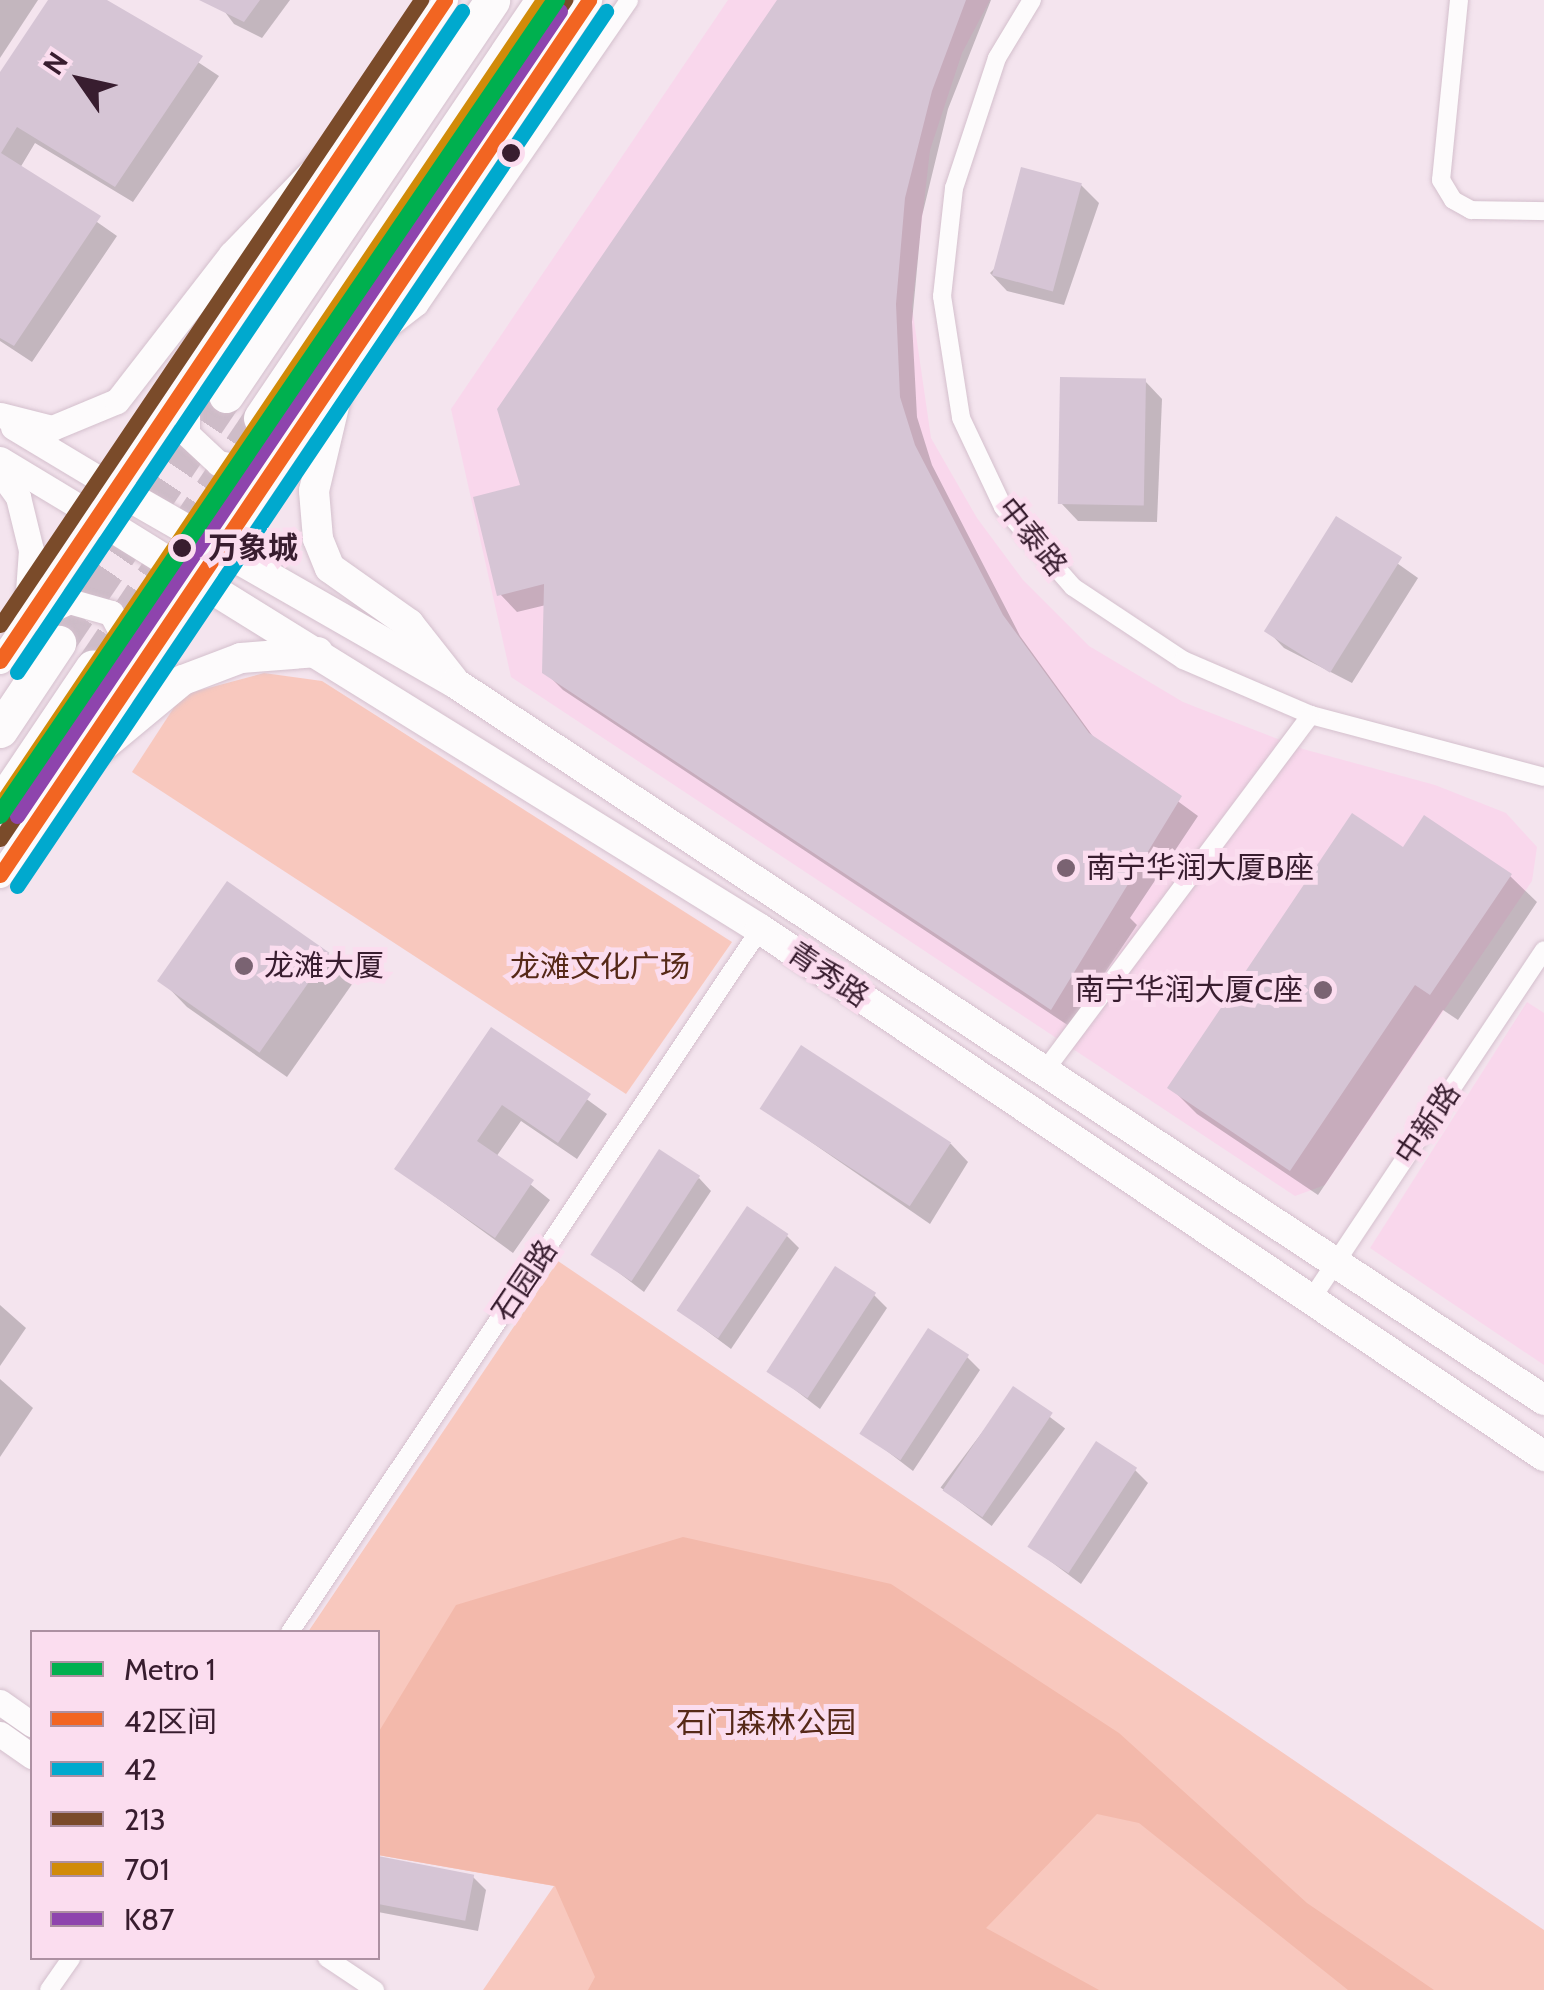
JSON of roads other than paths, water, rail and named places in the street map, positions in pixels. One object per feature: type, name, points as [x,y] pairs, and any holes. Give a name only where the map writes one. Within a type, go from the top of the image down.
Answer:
[{"type":"highway","points":[[226,395],[492,0]]},
{"type":"highway","points":[[261,418],[543,0]]},
{"type":"highway","points":[[0,730],[58,643]]},
{"type":"highway","points":[[0,805],[93,667]]},
{"type":"main road","points":[[344,364],[314,491],[318,540],[330,568],[409,624],[433,646],[455,682]]},
{"type":"main road","name":"青秀路","points":[[116,489],[455,682],[1338,1260],[1544,1400]]},
{"type":"main road","name":"青秀路","points":[[96,517],[760,929],[1544,1456]]},
{"type":"main road","points":[[66,776],[184,680],[240,658],[318,652]]},
{"type":"street","points":[[0,661],[445,0]]},
{"type":"street","points":[[0,875],[589,0]]},
{"type":"street","points":[[344,364],[419,306],[629,0]]},
{"type":"street","name":"中泰路","points":[[1032,0],[997,58],[954,188],[942,296],[961,418],[1003,507],[1072,587],[1184,660],[1311,715],[1544,777]]},
{"type":"street","points":[[1459,0],[1441,180],[1453,200],[1471,210],[1544,211]]},
{"type":"street","points":[[0,417],[52,428],[117,401],[231,254],[373,107]]},
{"type":"street","points":[[190,378],[184,420],[204,454],[246,468],[290,444]]},
{"type":"street","points":[[0,417],[116,489]]},
{"type":"street","points":[[0,459],[96,517]]},
{"type":"street","points":[[0,472],[18,497],[31,550],[25,624]]},
{"type":"street","points":[[25,624],[69,600],[111,614],[130,647],[123,692]]},
{"type":"street","points":[[1046,1069],[1311,715]]},
{"type":"street","name":"石园路","points":[[291,1630],[760,929]]},
{"type":"street","name":"中新路","points":[[1312,1298],[1544,950]]},
{"type":"street","points":[[0,1702],[30,1723]]},
{"type":"street","points":[[0,1734],[30,1755]]},
{"type":"street","points":[[48,1990],[70,1960]]},
{"type":"street","points":[[331,1960],[375,1990]]},
{"type":"tunnel","points":[[58,643],[226,395]]},
{"type":"tunnel","points":[[93,667],[261,418]]},
{"type":"metro line","name":"1","points":[[0,815],[556,0]]},
{"type":"place","name":"万象城","points":[[182,548]]},
{"type":"place","name":"南宁华润大厦B座","points":[[1066,868]]},
{"type":"place","name":"龙滩大厦","points":[[244,966]]},
{"type":"place","name":"南宁华润大厦C座","points":[[1323,990]]},
{"type":"park label","name":"龙滩文化广场","points":[[600,967]]},
{"type":"park label","name":"石门森林公园","points":[[766,1723]]}]
